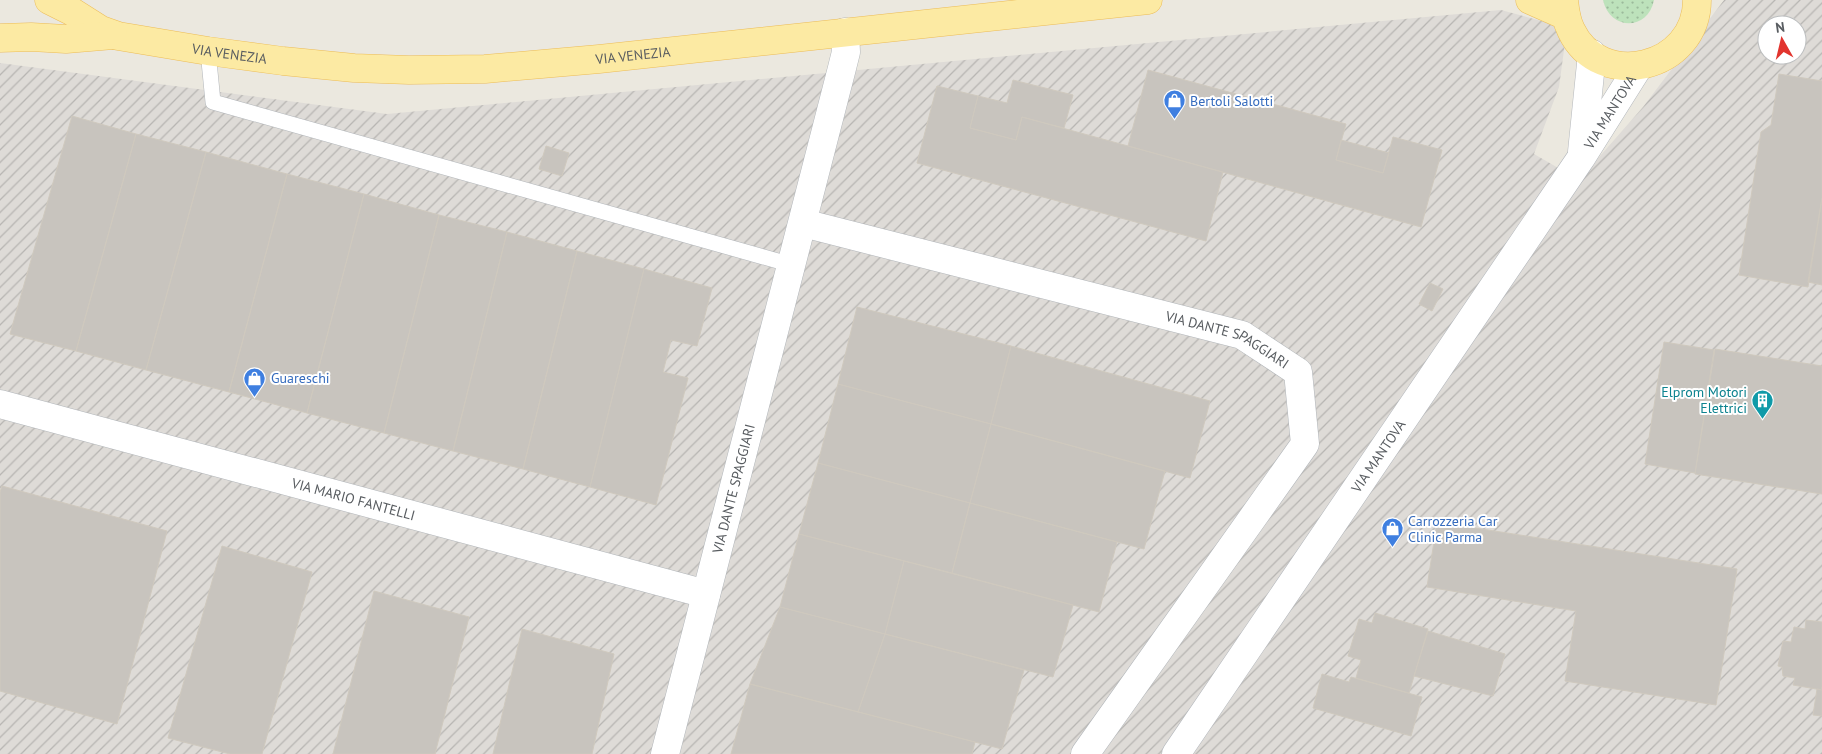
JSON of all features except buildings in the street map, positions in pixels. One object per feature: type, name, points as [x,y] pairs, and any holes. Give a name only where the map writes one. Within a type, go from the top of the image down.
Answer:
[{"type":"main road","name":"VIA VENEZIA","points":[[49,0],[72,11],[101,30],[118,36]]},
{"type":"main road","name":"VIA VENEZIA","points":[[0,38],[31,37],[58,39],[101,35],[118,36],[208,51],[354,68],[456,70],[515,67],[599,59],[1148,0]]},
{"type":"main road","points":[[1530,0],[1565,8]]},
{"type":"main road","name":"VIA MANTOVA","points":[[1565,8],[1571,31],[1580,44],[1592,54],[1606,62],[1623,66],[1639,66],[1657,61],[1673,51],[1686,38],[1694,21],[1697,0]]},
{"type":"street","name":"VIA DANTE SPAGGIARI","points":[[665,754],[842,68],[846,45],[845,32]]},
{"type":"street","name":"VIA MANTOVA","points":[[1581,158],[1592,54]]},
{"type":"street","name":"VIA MANTOVA","points":[[1176,754],[1581,158],[1639,66]]},
{"type":"street","name":"VIA DANTE SPAGGIARI","points":[[803,223],[1242,335],[1298,372],[1306,444],[1085,754]]},
{"type":"street","name":"VIA MARIO FANTELLI","points":[[0,404],[706,594]]},
{"type":"lane","points":[[208,51],[213,102],[792,265]]},
{"type":"shaded area","points":[[1724,0],[1822,0],[1822,754],[0,754],[0,63],[387,114],[1501,10],[1567,28],[1559,87],[1534,154],[1579,180],[1643,107]]},
{"type":"green space","points":[[1603,0],[1654,0],[1650,10],[1644,17],[1637,22],[1629,23],[1621,22],[1613,17],[1607,10]]},
{"type":"place","name":"Bertoli Salotti","points":[[1174,120]]},
{"type":"place","name":"Guareschi","points":[[255,397]]},
{"type":"place","name":"Elprom Motori Elettrici","points":[[1763,419]]},
{"type":"place","name":"Carrozzeria Car Clinic Parma","points":[[1392,548]]}]
